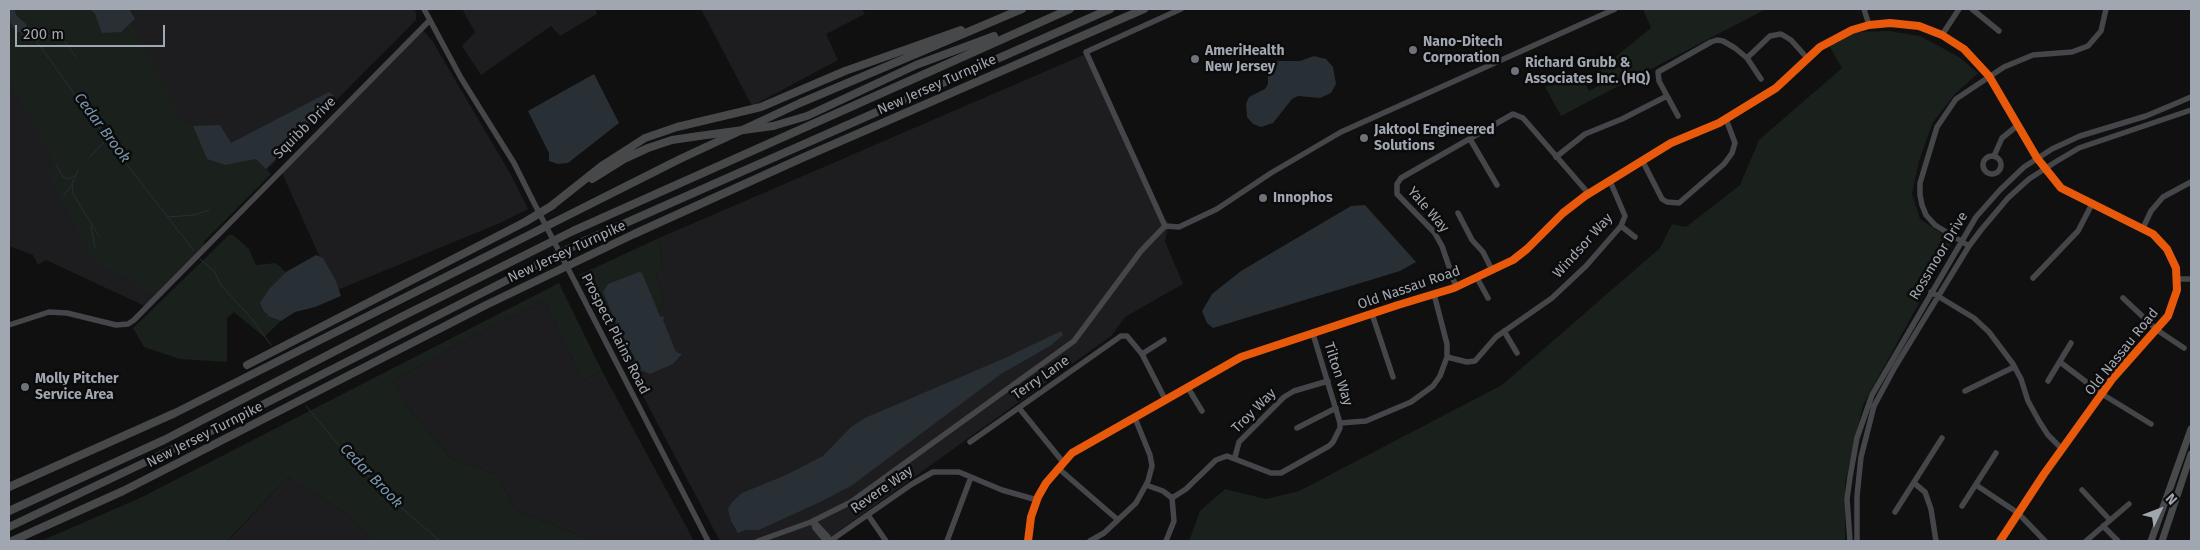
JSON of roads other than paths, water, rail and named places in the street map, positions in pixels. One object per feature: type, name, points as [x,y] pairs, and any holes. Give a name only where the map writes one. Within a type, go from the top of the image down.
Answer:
[{"type":"highway","points":[[247,365],[525,222],[639,151],[672,140],[791,122],[821,110],[916,65],[989,39],[1058,9]]},
{"type":"highway","name":"New Jersey Turnpike","points":[[9,511],[164,440],[572,231],[1070,9]]},
{"type":"highway","name":"New Jersey Turnpike","points":[[9,527],[211,431],[578,244],[1110,9]]},
{"type":"highway","name":"New Jersey Turnpike","points":[[12,541],[123,491],[460,318],[634,234],[811,154],[1144,9]]},
{"type":"highway","points":[[550,207],[603,165],[645,138],[677,127],[762,107],[844,71],[1019,10]]},
{"type":"highway","points":[[9,487],[175,413],[687,155],[800,104],[1019,10]]},
{"type":"main road","points":[[2151,541],[2191,429]]},
{"type":"main road","points":[[2162,541],[2191,454]]},
{"type":"street","name":"Prospect Plains Road","points":[[424,9],[461,78],[514,163],[708,541]]},
{"type":"street","points":[[1165,226],[1086,52],[1181,9]]},
{"type":"street","points":[[1165,226],[1178,227],[1216,209],[1271,173],[1341,132],[1615,9]]},
{"type":"street","points":[[1864,9],[1869,25]]},
{"type":"street","points":[[1942,35],[1959,9]]},
{"type":"street","points":[[1972,9],[1999,31]]},
{"type":"street","points":[[1969,246],[1935,225],[1926,215],[1920,194],[1920,183],[1937,127],[1947,111],[1964,92],[2011,63],[2033,55],[2072,52],[2088,46],[2101,31],[2106,9]]},
{"type":"street","name":"Squibb Drive","points":[[9,325],[49,312],[116,325],[128,324],[140,316],[430,20]]},
{"type":"street","name":"Old Nassau Road","points":[[1028,541],[1031,517],[1037,500],[1046,483],[1072,453],[1241,357],[1456,287],[1513,260],[1527,249],[1563,213],[1589,194],[1670,143],[1694,134],[1726,118],[1776,88],[1820,47],[1852,30],[1869,25],[1897,23],[1919,26],[1942,35],[1974,58],[1989,76],[2037,158],[2061,188],[2153,234],[2167,249],[2176,268],[2177,290],[2173,307],[2168,316],[2102,394],[2062,449],[2000,541]]},
{"type":"street","points":[[1748,58],[1770,36],[1781,34],[1791,40],[1808,59]]},
{"type":"street","points":[[1678,116],[1658,77],[1658,72],[1664,67],[1717,40],[1735,48],[1748,58],[1761,79]]},
{"type":"street","points":[[1556,157],[1585,134],[1622,119],[1667,96]]},
{"type":"street","name":"Rossmoor Drive","points":[[1850,541],[1847,499],[1857,438],[1872,395],[1976,217],[2000,190],[2037,158],[2074,138],[2159,110],[2191,97]]},
{"type":"street","points":[[2159,110],[2161,120]]},
{"type":"street","name":"Rossmoor Drive","points":[[1857,541],[1857,496],[1861,458],[1874,406],[1895,367],[1969,246],[2008,198],[2044,168],[2079,148],[2191,110]]},
{"type":"street","name":"Yale Way","points":[[1456,287],[1442,246],[1425,222],[1401,200],[1396,189],[1401,178],[1513,114],[1519,115],[1528,123],[1589,194]]},
{"type":"street","points":[[1642,160],[1662,199],[1667,202],[1679,203],[1724,164],[1732,153],[1736,143],[1726,118]]},
{"type":"street","points":[[1994,156],[2002,138],[2018,125]]},
{"type":"street","points":[[2074,138],[2079,148]]},
{"type":"street","points":[[1470,139],[1497,185]]},
{"type":"street","name":"Windsor Way","points":[[1447,357],[1467,362],[1475,360],[1496,337],[1552,298],[1586,266],[1621,226],[1625,216],[1610,181]]},
{"type":"street","points":[[2143,228],[2151,211],[2163,197],[2191,182]]},
{"type":"street","points":[[2033,278],[2078,231],[2092,204]]},
{"type":"street","points":[[1458,213],[1472,240],[1483,252],[1492,270]]},
{"type":"street","points":[[758,541],[813,521],[851,502],[1074,341],[1141,251],[1165,226]]},
{"type":"street","points":[[1621,226],[1635,237]]},
{"type":"street","points":[[1477,278],[1488,298]]},
{"type":"street","points":[[2177,279],[2191,279]]},
{"type":"street","points":[[1931,292],[1974,318],[1989,332],[2014,367],[2028,401],[2039,421],[2048,435],[2062,449]]},
{"type":"street","points":[[1340,423],[1366,421],[1411,402],[1434,386],[1447,357],[1447,344],[1434,294]]},
{"type":"street","points":[[2124,298],[2157,330],[2184,348]]},
{"type":"street","points":[[1372,314],[1393,377]]},
{"type":"street","points":[[1504,331],[1517,353]]},
{"type":"street","name":"Tilton Way","points":[[1235,457],[1271,473],[1281,473],[1329,446],[1340,428],[1340,423],[1312,334]]},
{"type":"street","name":"Terry Lane","points":[[970,442],[1121,336],[1127,336],[1142,354]]},
{"type":"street","points":[[1164,340],[1142,354],[1166,400]]},
{"type":"street","points":[[2048,380],[2071,343]]},
{"type":"street","points":[[2060,362],[2102,394],[2151,424]]},
{"type":"street","points":[[1965,391],[2014,367]]},
{"type":"street","name":"Troy Way","points":[[1235,457],[1239,442],[1284,397],[1294,391],[1328,381]]},
{"type":"street","points":[[1188,388],[1202,410]]},
{"type":"street","points":[[1019,408],[1064,462]]},
{"type":"street","points":[[1297,428],[1336,408]]},
{"type":"street","points":[[1090,541],[1102,539],[1136,503],[1146,485],[1152,466],[1150,454],[1135,418]]},
{"type":"street","points":[[1895,512],[1942,438]]},
{"type":"street","points":[[1962,506],[1996,453]]},
{"type":"street","points":[[1172,498],[1186,489],[1216,460],[1227,456],[1235,457]]},
{"type":"street","points":[[1058,468],[1118,520]]},
{"type":"street","name":"Revere Way","points":[[828,541],[926,474],[949,471],[972,476],[1002,490],[1037,500]]},
{"type":"street","points":[[947,541],[972,476]]},
{"type":"street","points":[[1914,483],[1925,492],[1931,509],[1936,541]]},
{"type":"street","points":[[1146,485],[1163,491],[1172,498],[1174,521],[1166,541]]},
{"type":"street","points":[[1976,485],[2018,513],[2045,541]]},
{"type":"street","points":[[2082,490],[2109,520]]},
{"type":"street","points":[[2086,541],[2129,504]]},
{"type":"street","points":[[868,515],[886,541]]},
{"type":"street","points":[[813,521],[828,538],[828,541]]},
{"type":"street","points":[[2103,526],[2118,541]]},
{"type":"waterway","name":"Cedar Brook","points":[[20,31],[26,40],[35,40],[40,46],[107,139],[194,251]]},
{"type":"waterway","points":[[36,41],[46,36],[58,36],[62,38],[76,57]]},
{"type":"waterway","points":[[89,158],[106,140]]},
{"type":"waterway","points":[[56,164],[63,177],[68,179],[74,176]]},
{"type":"waterway","points":[[78,170],[72,184],[73,194],[99,236]]},
{"type":"waterway","points":[[64,195],[71,186]]},
{"type":"waterway","points":[[168,217],[194,215],[209,210]]},
{"type":"waterway","points":[[91,226],[95,247]]},
{"type":"waterway","name":"Cedar Brook","points":[[200,259],[215,272],[220,284],[252,319],[271,345]]},
{"type":"waterway","name":"Cedar Brook","points":[[306,406],[343,450],[389,497],[440,541]]},
{"type":"place","name":"Nano-Ditech Corporation","points":[[1413,50]]},
{"type":"place","name":"AmeriHealth New Jersey","points":[[1195,59]]},
{"type":"place","name":"Richard Grubb & Associates Inc. (HQ)","points":[[1515,71]]},
{"type":"place","name":"Jaktool Engineered Solutions","points":[[1364,138]]},
{"type":"place","name":"Innophos","points":[[1263,198]]},
{"type":"place","name":"Molly Pitcher Service Area","points":[[25,387]]}]
